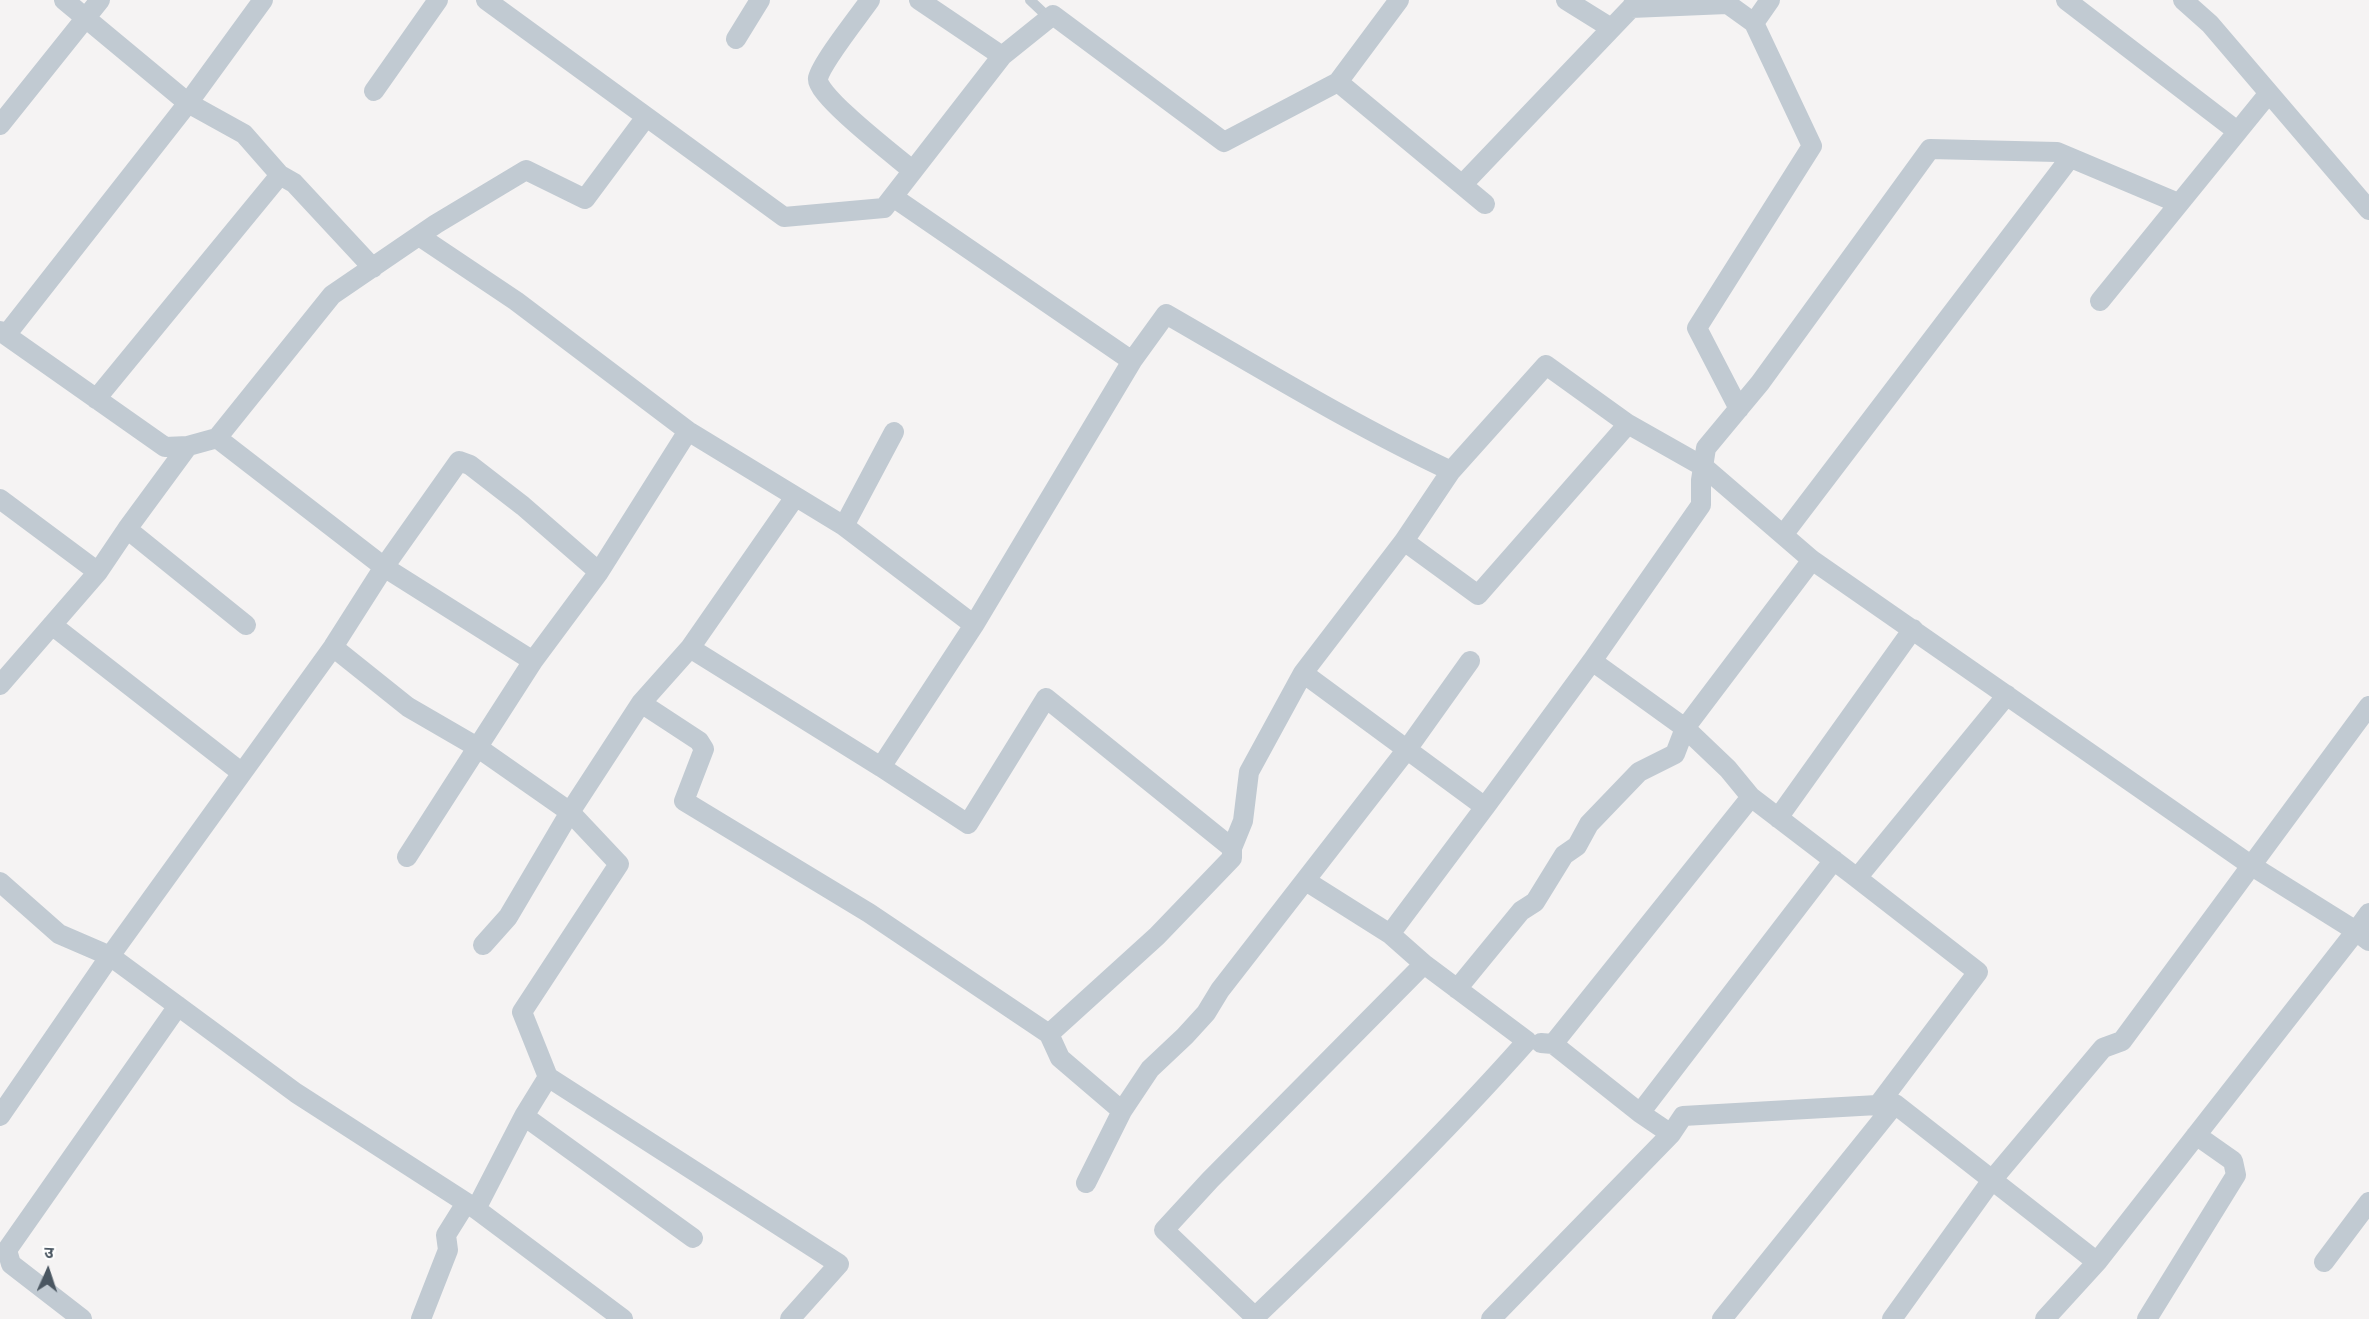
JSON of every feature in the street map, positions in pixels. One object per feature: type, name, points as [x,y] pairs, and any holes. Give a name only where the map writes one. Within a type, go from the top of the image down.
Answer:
[{"type":"street","points":[[64,0],[188,103],[244,134],[280,175],[294,183],[373,268]]},
{"type":"street","points":[[0,125],[100,0]]},
{"type":"street","points":[[263,0],[188,103],[3,333],[165,447],[188,446],[217,438],[332,295],[419,236],[526,170],[585,199],[646,117]]},
{"type":"street","points":[[374,91],[438,0]]},
{"type":"street","points":[[486,0],[784,217],[884,208],[1002,56],[1053,15],[1224,142],[1338,82],[1399,0]]},
{"type":"street","points":[[736,39],[760,0]]},
{"type":"street","points":[[870,0],[829,59],[818,77],[818,83],[829,99],[913,171]]},
{"type":"street","points":[[919,0],[1002,56]]},
{"type":"street","points":[[1566,0],[1611,28]]},
{"type":"street","points":[[1754,23],[1770,0]]},
{"type":"street","points":[[2066,0],[2237,131]]},
{"type":"street","points":[[2183,0],[2210,24],[2369,210]]},
{"type":"street","points":[[1462,185],[1633,4],[1725,2],[1754,23],[1812,146],[1697,328],[1739,409]]},
{"type":"street","points":[[1338,82],[1485,204]]},
{"type":"street","points":[[2100,301],[2268,93]]},
{"type":"street","points":[[1390,934],[1592,661],[1701,505],[1701,480],[1706,448],[1761,383],[1930,149],[2057,152],[2178,203]]},
{"type":"street","points":[[1783,535],[2070,158]]},
{"type":"street","points":[[96,399],[280,175]]},
{"type":"street","points":[[893,197],[1132,361]]},
{"type":"street","points":[[419,236],[516,301],[688,431],[844,526],[974,625]]},
{"type":"street","points":[[881,767],[974,625],[1132,361],[1166,314],[1370,430],[1451,471]]},
{"type":"street","points":[[1049,1035],[1157,936],[1232,858],[1232,848],[1243,820],[1250,772],[1303,673],[1404,540],[1451,471],[1546,365],[1628,424],[1704,467],[1812,560],[2252,866],[2362,936]]},
{"type":"street","points":[[1404,540],[1478,595],[1628,424]]},
{"type":"street","points":[[407,857],[532,661],[599,572],[688,431]]},
{"type":"street","points":[[844,526],[894,432]]},
{"type":"street","points":[[217,438],[384,567],[532,661]]},
{"type":"street","points":[[0,685],[98,572],[188,446]]},
{"type":"street","points":[[0,1116],[110,956],[333,647],[384,567],[459,461],[470,465],[522,506],[599,572]]},
{"type":"street","points":[[483,945],[508,917],[570,812],[641,703],[690,648],[795,496]]},
{"type":"street","points":[[0,499],[98,572]]},
{"type":"street","points":[[127,529],[246,625]]},
{"type":"street","points":[[1458,989],[1521,910],[1535,902],[1564,855],[1577,846],[1589,824],[1639,772],[1675,754],[1685,728],[1812,560]]},
{"type":"street","points":[[52,625],[242,773]]},
{"type":"street","points":[[1778,818],[1913,630]]},
{"type":"street","points":[[333,647],[408,707],[477,747],[570,812],[620,864],[522,1012],[548,1077],[839,1264],[790,1319]]},
{"type":"street","points":[[690,648],[968,824],[1046,698],[1232,848]]},
{"type":"street","points":[[1086,1183],[1122,1111],[1150,1069],[1206,1013],[1220,990],[1408,748],[1470,661]]},
{"type":"street","points":[[1592,661],[1685,728],[1728,769],[1750,797],[1978,972],[1887,1105],[1722,1319]]},
{"type":"street","points":[[1303,673],[1408,748],[1485,807]]},
{"type":"street","points":[[1857,878],[2007,695]]},
{"type":"street","points":[[641,703],[699,741],[704,749],[684,801],[869,913],[1049,1035],[1060,1058],[1122,1111]]},
{"type":"street","points":[[1892,1319],[1992,1180],[2103,1048],[2122,1041],[2369,706]]},
{"type":"street","points":[[1553,1044],[1750,797]]},
{"type":"street","points":[[1640,1113],[1834,860]]},
{"type":"street","points":[[1306,881],[1390,934],[1424,964],[1527,1041],[1553,1044],[1640,1113],[1671,1134]]},
{"type":"street","points":[[0,882],[59,934],[110,956],[296,1093],[471,1206],[623,1319]]},
{"type":"street","points":[[2045,1319],[2097,1262],[2196,1135],[2362,936],[2369,913]]},
{"type":"street","points":[[1424,964],[1210,1180],[1164,1230],[1254,1318],[1335,1240],[1495,1077],[1527,1041]]},
{"type":"street","points":[[82,1319],[11,1264],[7,1250],[178,1006]]},
{"type":"street","points":[[421,1319],[448,1250],[446,1235],[471,1206],[548,1077]]},
{"type":"street","points":[[1491,1319],[1671,1134],[1683,1116],[1887,1105],[1992,1180],[2097,1262]]},
{"type":"street","points":[[524,1116],[693,1238]]},
{"type":"street","points":[[2147,1319],[2236,1175],[2233,1161],[2196,1135]]},
{"type":"street","points":[[2324,1262],[2369,1202]]},
{"type":"lane","points":[[1030,0],[1049,18]]}]
